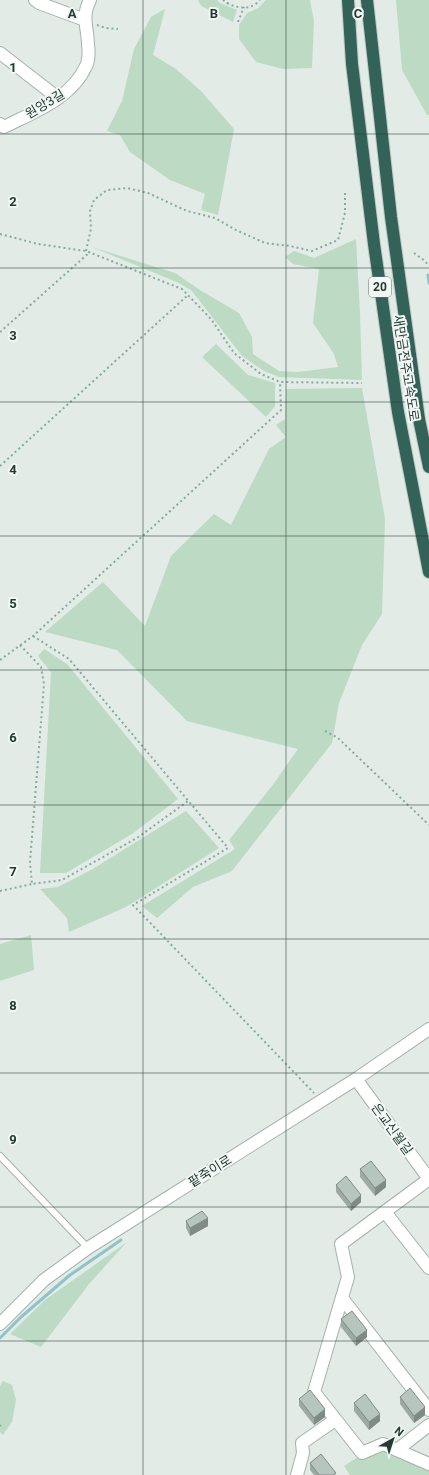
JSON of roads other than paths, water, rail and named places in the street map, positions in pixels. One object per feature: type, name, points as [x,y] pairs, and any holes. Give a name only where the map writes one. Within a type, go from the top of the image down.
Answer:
[{"type":"highway","name":"새만금전주고속도로","points":[[348,0],[352,64],[375,251],[398,412],[429,572]]},
{"type":"highway","name":"새만금전주고속도로","points":[[367,0],[391,217],[419,419],[429,467]]},
{"type":"street","points":[[35,0],[38,3],[85,20]]},
{"type":"street","name":"원앙3길","points":[[0,124],[4,127],[48,104],[72,87],[87,65],[88,44],[85,20],[90,0]]},
{"type":"street","points":[[0,54],[58,98]]},
{"type":"street","name":"팥죽이로","points":[[0,1324],[44,1280],[88,1248],[356,1079],[429,1029]]},
{"type":"street","name":"은교신월길","points":[[356,1079],[429,1179]]},
{"type":"street","points":[[429,1179],[341,1244],[348,1278],[314,1392],[362,1454],[383,1444],[429,1464]]},
{"type":"street","points":[[385,1212],[429,1268]]},
{"type":"street","points":[[342,1298],[429,1410]]},
{"type":"street","points":[[297,1475],[303,1453],[302,1443],[335,1420]]},
{"type":"street","points":[[397,1450],[429,1425]]},
{"type":"lane","points":[[0,1156],[88,1248]]},
{"type":"waterway","points":[[428,275],[429,283]]},
{"type":"waterway","points":[[0,1338],[21,1317],[70,1275],[121,1240]]}]
